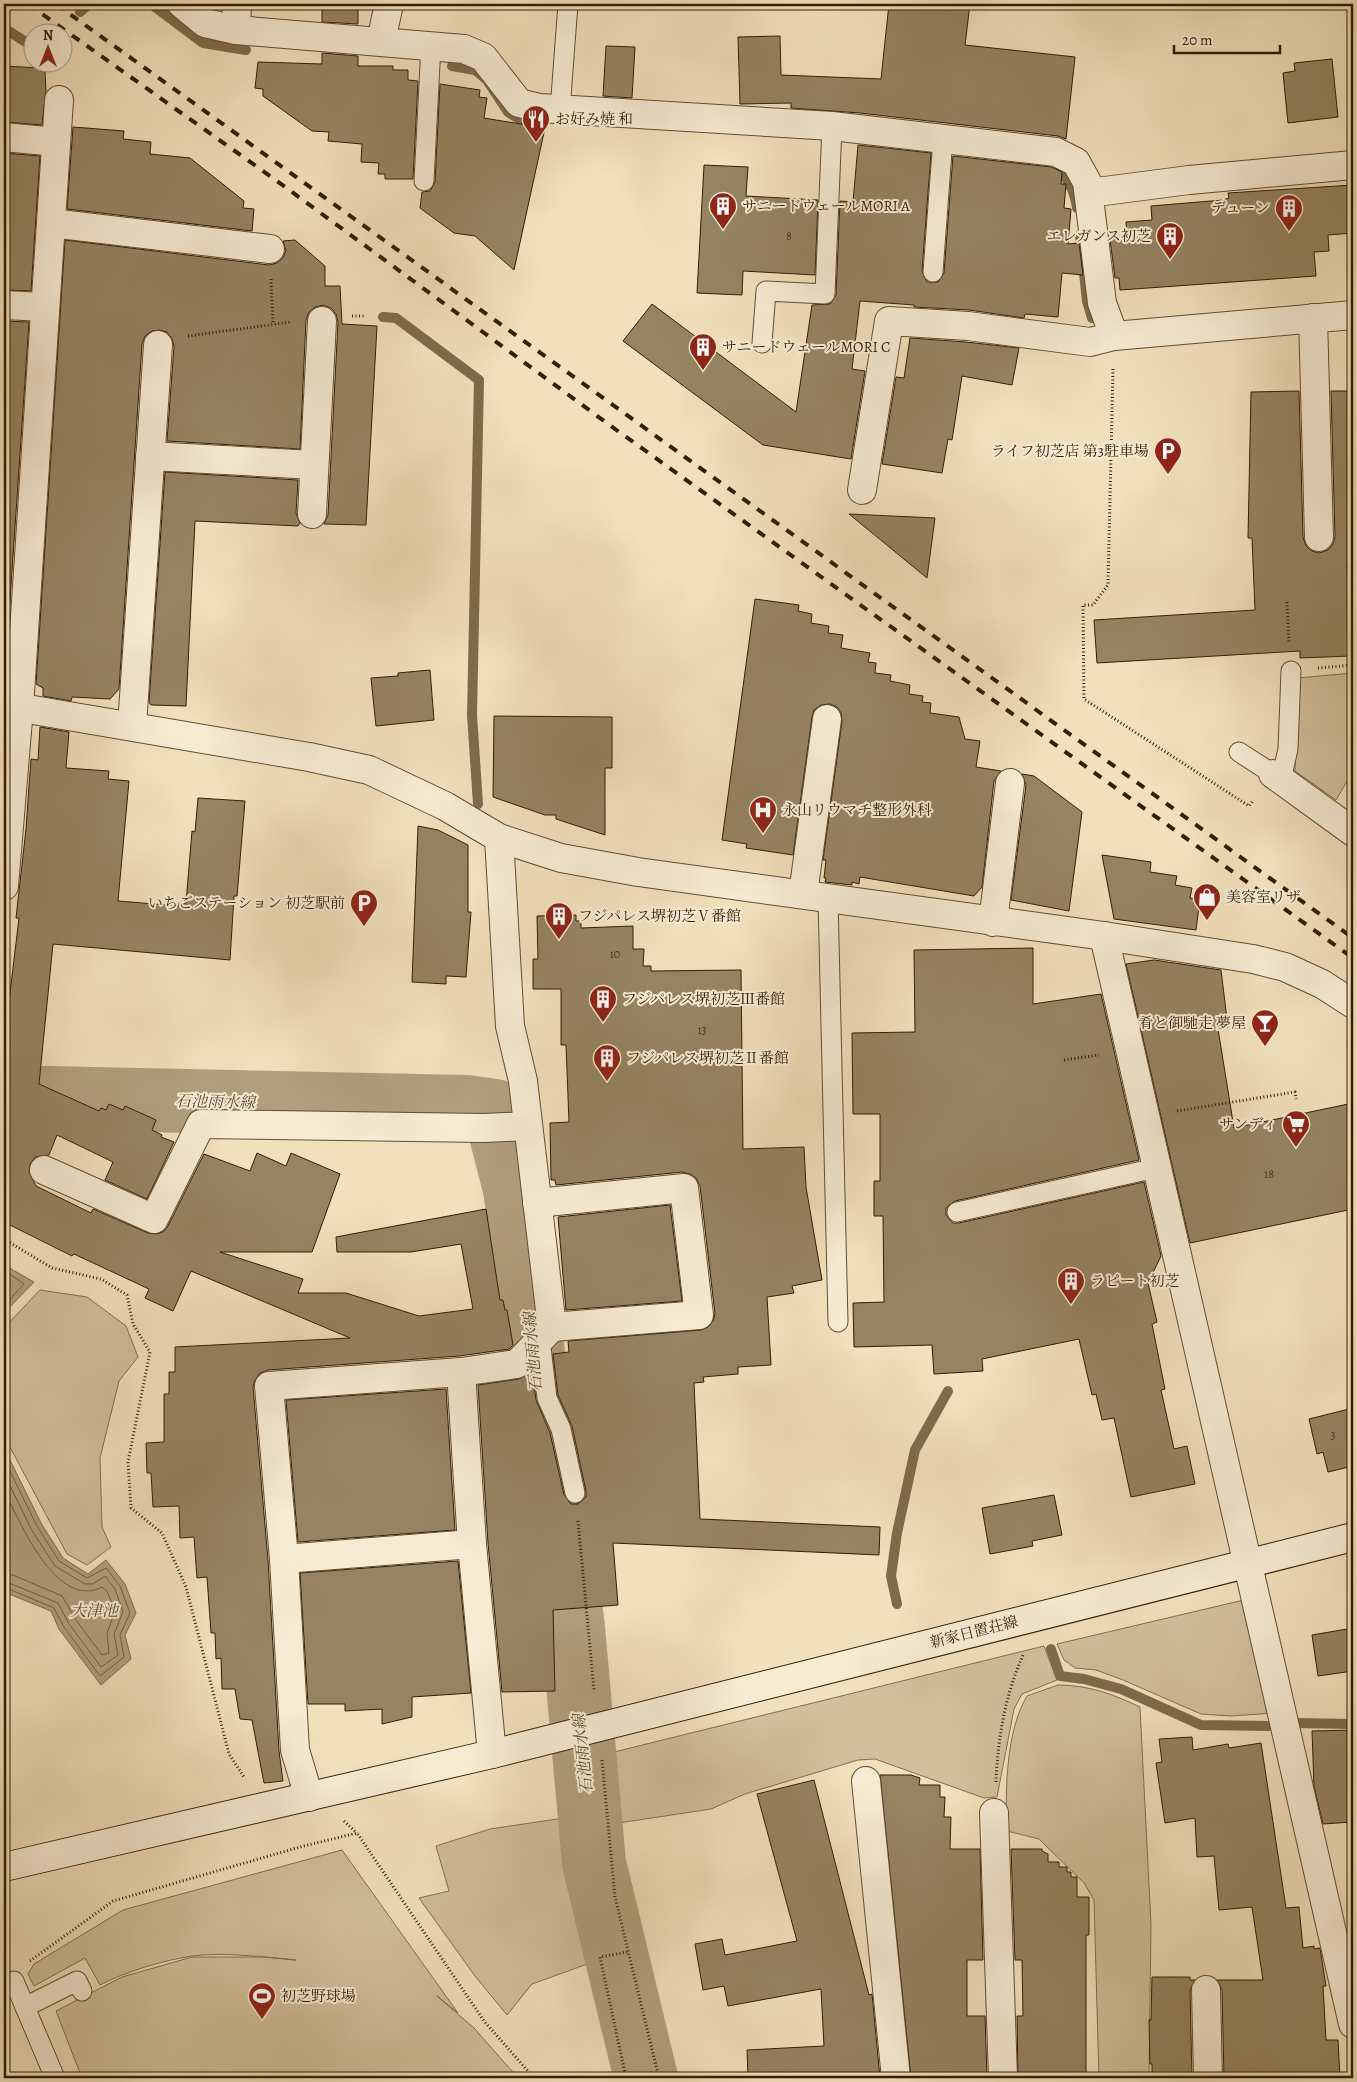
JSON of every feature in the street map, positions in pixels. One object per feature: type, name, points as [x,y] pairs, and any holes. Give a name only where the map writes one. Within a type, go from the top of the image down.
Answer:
[{"type":"street","points":[[182,4],[205,23],[236,17],[381,42],[464,49],[483,57],[519,103],[540,108],[832,126],[1056,152],[1076,162],[1087,182],[1102,303],[1114,336]]},
{"type":"street","points":[[381,42],[389,4]]},
{"type":"street","points":[[4,886],[11,706],[45,307],[59,100]]},
{"type":"street","points":[[4,137],[56,142]]},
{"type":"street","points":[[1089,194],[1189,180],[1353,165]]},
{"type":"street","points":[[51,223],[270,249]]},
{"type":"street","points":[[4,305],[45,307]]},
{"type":"street","points":[[862,490],[889,321],[968,326],[1090,342],[1114,336],[1353,315]]},
{"type":"street","points":[[1314,318],[1319,537]]},
{"type":"street","points":[[312,514],[314,465],[335,319]]},
{"type":"street","points":[[132,726],[150,456],[169,341]]},
{"type":"street","points":[[150,456],[314,465]]},
{"type":"street","points":[[11,706],[309,757],[369,770],[445,806],[499,838],[561,858],[628,871],[1104,936],[1253,959],[1285,968],[1322,984],[1353,1004]]},
{"type":"street","points":[[816,896],[827,719]]},
{"type":"street","points":[[1277,777],[1353,832]]},
{"type":"street","points":[[992,922],[1010,783]]},
{"type":"street","points":[[499,838],[510,1026],[524,1081],[537,1203],[543,1337]]},
{"type":"street","points":[[1104,936],[1248,1563],[1344,1944],[1353,2024]]},
{"type":"street","points":[[44,1170],[154,1219],[201,1124],[484,1128],[528,1126]]},
{"type":"street","points":[[309,1797],[295,1750],[284,1559],[269,1386],[461,1372],[517,1364],[543,1337],[699,1315],[684,1188],[537,1203]]},
{"type":"street","points":[[461,1372],[472,1544],[492,1754]]},
{"type":"street","name":"新家日置荘線","points":[[4,1867],[492,1754],[1353,1537]]},
{"type":"street","points":[[284,1559],[472,1544]]},
{"type":"street","points":[[866,1781],[896,2078]]},
{"type":"street","points":[[994,1813],[1003,2078]]},
{"type":"street","points":[[1206,1990],[1208,2078]]},
{"type":"lane","points":[[560,110],[568,4]]},
{"type":"lane","points":[[424,181],[431,45]]},
{"type":"lane","points":[[762,343],[766,292],[826,294],[832,126]]},
{"type":"lane","points":[[933,272],[943,138]]},
{"type":"lane","points":[[1239,752],[1277,777],[1288,749],[1291,670]]},
{"type":"lane","points":[[816,896],[838,1322]]},
{"type":"lane","points":[[957,1212],[1156,1168]]},
{"type":"lane","points":[[543,1337],[547,1398],[561,1429],[575,1493]]},
{"type":"lane","points":[[18,1974],[25,2007],[55,2078]]},
{"type":"lane","points":[[25,2007],[77,1982],[82,1991]]},
{"type":"path","points":[[335,319],[366,316]]},
{"type":"path","points":[[272,317],[273,324]]},
{"type":"path","points":[[169,341],[293,322]]},
{"type":"path","points":[[1114,336],[1108,585],[1093,605],[1083,605],[1084,699],[1249,806],[1277,777]]},
{"type":"path","points":[[1144,1116],[1294,1092],[1296,1100]]},
{"type":"path","points":[[4,1239],[52,1268],[100,1279],[127,1296],[133,1324],[150,1352],[128,1462],[131,1508],[162,1532],[186,1587],[229,1754]]},
{"type":"path","points":[[575,1493],[594,1690]]},
{"type":"path","points":[[994,1813],[1001,1721],[1012,1680],[1027,1646]]},
{"type":"path","points":[[602,1759],[615,1897],[659,2078]]},
{"type":"path","points":[[18,1974],[113,1901],[357,1833],[484,2021],[534,2078]]},
{"type":"path","points":[[626,2078],[600,1957],[627,1952]]},
{"type":"shaded area","points":[[1353,673],[1353,771],[1336,800],[1295,771],[1297,678]]},
{"type":"shaded area","points":[[40,1290],[87,1297],[126,1326],[138,1357],[119,1381],[100,1458],[102,1527],[111,1547],[87,1565],[67,1554],[4,1436],[4,1395],[7,1374],[4,1328]]},
{"type":"shaded area","points":[[1248,1599],[1275,1713],[1231,1716],[1201,1714],[1096,1670],[1075,1668],[1064,1660],[1057,1644]]},
{"type":"shaded area","points":[[1044,1646],[1057,1680],[1022,1694],[1014,1709],[997,1797],[984,1798],[875,1759],[858,1760],[745,1794],[711,1809],[612,1824],[606,1754]]},
{"type":"shaded area","points":[[1058,1685],[1069,1685],[1100,1691],[1140,1707],[1151,1925],[1149,2078],[1099,2078],[1094,1900],[1084,1883],[1039,1839],[1007,1831],[1008,1762],[1020,1710],[1027,1696]]},
{"type":"shaded area","points":[[571,1817],[580,1891],[593,1962],[532,1984],[507,2015],[475,1976],[419,1898],[449,1891],[436,1846],[490,1829]]},
{"type":"shaded area","name":"初芝野球場","points":[[342,1850],[458,2013],[437,1996],[474,2028],[518,2078],[82,2078],[56,2011],[122,1977],[192,1957],[263,1957],[296,1960],[258,1956],[192,1956],[145,1967],[100,1985],[85,1958],[34,1986],[28,1974],[34,1964],[123,1910]]},
{"type":"water","points":[[4,1265],[34,1282],[4,1313]]},
{"type":"water","name":"大津池","points":[[4,1448],[41,1523],[63,1558],[88,1574],[106,1560],[125,1584],[136,1613],[125,1635],[131,1659],[101,1685],[59,1629],[51,1611],[4,1592]]},
{"type":"building","points":[[322,4],[358,4],[358,24],[322,22]]},
{"type":"building","points":[[889,4],[970,4],[965,45],[1075,57],[1066,139],[1058,136],[860,113],[791,108],[791,103],[740,104],[738,37],[780,36],[781,75],[881,79]]},
{"type":"building","points":[[606,46],[635,47],[632,98],[603,96]]},
{"type":"building","points":[[322,53],[358,56],[358,66],[393,66],[393,70],[408,70],[408,80],[418,81],[413,179],[385,179],[385,174],[378,174],[379,163],[361,162],[362,144],[328,141],[329,132],[312,131],[263,96],[263,89],[255,88],[258,62],[322,64]]},
{"type":"building","points":[[1332,59],[1338,117],[1288,123],[1283,73],[1295,71],[1294,63]]},
{"type":"building","points":[[4,66],[22,67],[22,72],[45,72],[46,91],[42,125],[4,122]]},
{"type":"building","points":[[440,84],[480,90],[479,97],[487,98],[484,118],[545,128],[514,270],[475,236],[454,233],[420,208],[422,192],[430,191],[435,182]]},
{"type":"building","points":[[73,127],[124,131],[123,139],[151,142],[150,154],[190,158],[244,201],[243,208],[254,209],[252,231],[67,209]]},
{"type":"building","points":[[858,145],[931,153],[922,271],[927,282],[938,282],[944,273],[953,156],[1051,167],[1062,172],[1061,184],[1066,184],[1064,208],[1071,209],[1068,244],[1079,243],[1083,275],[1062,273],[1058,317],[1025,314],[1024,318],[969,310],[914,307],[914,305],[860,301],[852,369],[865,371],[851,459],[763,445],[623,341],[652,304],[796,412],[812,305],[830,304],[836,295],[840,201],[853,202]]},
{"type":"building","points":[[4,153],[40,156],[31,291],[4,290]]},
{"type":"building","points":[[704,165],[748,167],[746,196],[818,200],[815,275],[743,271],[742,295],[697,293]]},
{"type":"building","points":[[1353,185],[1353,233],[1328,235],[1329,251],[1314,252],[1316,276],[1120,290],[1119,278],[1115,278],[1110,239],[1127,237],[1126,222],[1152,220],[1151,206],[1223,200],[1229,198],[1228,193]]},
{"type":"building","points":[[65,240],[269,265],[277,263],[283,258],[286,250],[283,241],[295,240],[325,266],[325,286],[340,286],[342,324],[377,326],[366,525],[324,524],[328,515],[338,322],[336,314],[331,308],[323,305],[315,307],[309,312],[306,320],[300,449],[167,441],[174,346],[167,332],[160,330],[152,331],[145,336],[142,344],[119,689],[110,699],[72,697],[71,701],[43,696],[43,688],[36,684]]},
{"type":"building","points":[[4,321],[29,322],[9,615],[4,614]]},
{"type":"building","points":[[910,338],[1019,348],[1012,385],[962,376],[952,440],[948,439],[942,473],[882,464],[896,377],[904,378]]},
{"type":"building","points":[[1299,391],[1303,537],[1306,546],[1312,551],[1319,553],[1328,550],[1333,544],[1335,537],[1331,391],[1353,391],[1353,563],[1347,563],[1351,656],[1300,658],[1300,651],[1097,663],[1094,620],[1255,610],[1252,538],[1248,538],[1251,392]]},
{"type":"building","points":[[165,472],[298,480],[296,513],[300,523],[298,526],[195,521],[186,706],[151,705],[149,702]]},
{"type":"building","points":[[849,514],[935,518],[927,578]]},
{"type":"building","points":[[755,599],[799,605],[798,611],[812,614],[811,623],[829,626],[828,633],[843,635],[841,648],[870,653],[868,662],[876,663],[875,673],[891,675],[890,681],[910,685],[909,694],[923,696],[922,702],[931,703],[930,713],[959,717],[965,739],[980,741],[976,767],[1001,771],[994,781],[982,887],[974,896],[860,877],[859,884],[852,882],[852,885],[825,882],[826,860],[823,860],[842,721],[841,713],[837,707],[830,704],[821,705],[814,710],[812,717],[793,855],[746,848],[747,844],[722,840]]},
{"type":"building","points":[[430,670],[434,720],[376,726],[371,678],[398,676],[398,673]]},
{"type":"building","points":[[494,716],[612,717],[612,768],[605,768],[605,835],[556,819],[556,815],[545,815],[493,797]]},
{"type":"building","points":[[40,727],[69,732],[66,768],[109,771],[108,779],[129,781],[118,901],[179,906],[179,903],[186,903],[192,831],[195,832],[198,798],[245,801],[237,896],[234,896],[230,960],[53,944],[39,1084],[99,1111],[101,1108],[106,1110],[109,1104],[123,1110],[125,1106],[156,1120],[152,1130],[162,1135],[161,1137],[174,1142],[147,1199],[105,1180],[113,1162],[57,1135],[49,1155],[35,1157],[30,1164],[29,1172],[36,1186],[91,1213],[93,1209],[148,1233],[156,1234],[163,1232],[168,1226],[204,1154],[250,1171],[257,1153],[286,1166],[291,1153],[340,1174],[312,1252],[220,1252],[303,1279],[298,1293],[346,1293],[419,1316],[473,1309],[461,1244],[411,1252],[337,1252],[336,1237],[486,1209],[500,1300],[503,1300],[505,1310],[507,1310],[513,1345],[509,1349],[459,1356],[268,1370],[260,1373],[255,1380],[253,1387],[268,1560],[279,1751],[283,1781],[264,1783],[252,1720],[240,1719],[235,1689],[222,1689],[221,1658],[216,1659],[215,1633],[211,1633],[207,1577],[197,1578],[194,1537],[180,1538],[179,1506],[153,1507],[151,1473],[147,1473],[146,1443],[164,1442],[164,1394],[169,1394],[169,1372],[175,1372],[175,1347],[350,1338],[191,1271],[173,1311],[145,1298],[149,1289],[74,1254],[72,1256],[4,1222],[4,1043],[19,918],[16,918],[26,829],[31,759],[38,760]]},
{"type":"building","points":[[1022,774],[1034,776],[1082,812],[1069,911],[1011,900],[1026,785]]},
{"type":"building","points":[[418,826],[438,830],[468,845],[468,912],[471,912],[466,977],[446,976],[446,984],[412,982]]},
{"type":"building","points":[[1102,855],[1151,862],[1150,872],[1177,876],[1175,885],[1192,888],[1190,898],[1200,899],[1196,930],[1114,919]]},
{"type":"building","points":[[576,915],[576,921],[581,921],[581,928],[633,926],[633,949],[644,949],[643,966],[651,966],[651,971],[741,970],[743,1149],[804,1147],[806,1187],[822,1280],[792,1286],[794,1293],[767,1297],[771,1365],[738,1367],[738,1374],[703,1377],[704,1382],[694,1383],[700,1519],[880,1527],[879,1555],[613,1543],[618,1605],[553,1610],[555,1691],[502,1692],[488,1543],[478,1385],[519,1379],[532,1370],[536,1400],[550,1433],[564,1495],[571,1504],[578,1504],[586,1497],[586,1491],[572,1426],[558,1395],[553,1354],[569,1352],[568,1341],[701,1330],[708,1327],[713,1321],[715,1314],[700,1186],[696,1178],[682,1172],[556,1185],[555,1180],[551,1180],[550,1123],[569,1122],[566,1045],[561,1045],[561,989],[533,989],[533,959],[538,959],[537,916]]},
{"type":"building","points":[[1033,948],[1033,1004],[1101,994],[1139,1160],[955,1201],[946,1208],[946,1215],[953,1223],[959,1223],[1144,1182],[1161,1256],[1148,1283],[1157,1322],[1152,1324],[1165,1389],[1161,1390],[1174,1449],[1187,1446],[1195,1484],[1131,1497],[1114,1418],[1102,1420],[1096,1394],[1092,1395],[1079,1339],[982,1359],[983,1371],[934,1374],[932,1345],[854,1347],[853,1303],[884,1302],[883,1216],[874,1216],[874,1181],[880,1181],[880,1114],[853,1114],[852,1033],[915,1032],[914,950]]},
{"type":"building","points":[[1154,960],[1221,970],[1228,1027],[1218,1029],[1234,1128],[1353,1103],[1353,1209],[1190,1243],[1126,964]]},
{"type":"building","points":[[670,1205],[682,1301],[566,1310],[558,1217]]},
{"type":"building","points":[[446,1389],[455,1530],[298,1542],[286,1400]]},
{"type":"building","points":[[1353,1408],[1353,1466],[1328,1472],[1323,1452],[1317,1454],[1309,1419]]},
{"type":"building","points":[[1054,1495],[1062,1535],[1032,1541],[1033,1546],[990,1554],[982,1508]]},
{"type":"building","points":[[458,1561],[471,1693],[412,1697],[412,1717],[382,1724],[382,1709],[345,1711],[345,1704],[308,1704],[300,1573]]},
{"type":"building","points":[[1353,1628],[1353,1671],[1318,1676],[1312,1635]]},
{"type":"building","points":[[1353,1730],[1353,1822],[1323,1824],[1314,1786],[1312,1731]]},
{"type":"building","points":[[1192,1737],[1193,1750],[1228,1744],[1229,1748],[1261,1743],[1286,1908],[1299,1907],[1303,1948],[1314,1946],[1314,1949],[1320,1948],[1326,1986],[1323,1986],[1326,2040],[1338,2040],[1340,2078],[1224,2078],[1222,1990],[1217,1980],[1263,1980],[1252,1907],[1219,1910],[1214,1856],[1197,1857],[1195,1818],[1165,1823],[1156,1763],[1162,1762],[1159,1739]]},
{"type":"building","points":[[880,1775],[911,1775],[920,1778],[919,1785],[940,1785],[940,1797],[945,1797],[944,1817],[951,1817],[950,1849],[980,1849],[983,1960],[967,1960],[967,2016],[985,2016],[987,2078],[911,2078]]},
{"type":"building","points":[[814,1780],[869,1995],[872,1994],[880,2078],[748,2078],[747,2050],[824,2046],[821,1989],[728,2006],[724,1986],[703,1990],[695,1944],[722,1939],[725,1955],[797,1941],[757,1794]]},
{"type":"building","points":[[1011,1849],[1042,1849],[1042,1851],[1048,1854],[1048,1862],[1059,1862],[1059,1867],[1067,1867],[1067,1872],[1071,1872],[1071,1877],[1077,1877],[1077,1897],[1089,1897],[1089,1935],[1086,1935],[1086,2078],[1018,2078],[1017,2016],[1023,2016],[1022,1960],[1015,1960]]},
{"type":"building","points":[[1152,1977],[1190,1977],[1190,1980],[1195,1980],[1190,1990],[1192,2078],[1152,2078],[1149,2020],[1151,2020]]},
{"type":"waterway","points":[[80,12],[89,4]]},
{"type":"waterway","points":[[151,4],[203,43],[246,50]]},
{"type":"waterway","points":[[4,28],[22,40]]},
{"type":"waterway","points":[[452,66],[475,70],[487,80],[508,112],[519,119],[542,122]]},
{"type":"waterway","points":[[1059,172],[1071,188],[1077,208]]},
{"type":"waterway","points":[[1080,235],[1087,301],[1092,318]]},
{"type":"waterway","points":[[383,317],[396,318],[479,380],[472,715],[478,804]]},
{"type":"waterway","name":"石池雨水線","points":[[4,1097],[466,1107],[495,1111],[515,1189],[529,1296],[535,1387],[561,1523],[573,1628],[594,1863],[646,2078]]},
{"type":"waterway","points":[[897,1604],[891,1576],[897,1533],[915,1450],[948,1391]]},
{"type":"waterway","points":[[1051,1649],[1060,1676],[1084,1679],[1121,1689],[1201,1725],[1269,1726]]},
{"type":"waterway","points":[[1294,1723],[1353,1724]]},
{"type":"railway","points":[[28,4],[277,181],[615,429],[1353,958]]},
{"type":"railway","points":[[56,4],[1353,938]]},
{"type":"place","name":"お好み焼 和","points":[[536,143]]},
{"type":"place","name":"サニードウェールMORI A","points":[[723,230]]},
{"type":"place","name":"デューン","points":[[1289,232]]},
{"type":"place","name":"エレガンス初芝","points":[[1170,260]]},
{"type":"place","name":"サニードウェールMORI C","points":[[703,371]]},
{"type":"place","name":"ライフ初芝店 第3駐車場","points":[[1168,475]]},
{"type":"place","name":"永山リウマチ整形外科","points":[[763,834]]},
{"type":"place","name":"美容室リザ","points":[[1207,921]]},
{"type":"place","name":"いちごステーション 初芝駅前","points":[[364,927]]},
{"type":"place","name":"フジパレス堺初芝Ⅴ番館","points":[[559,940]]},
{"type":"place","name":"フジパレス堺初芝Ⅲ番館","points":[[603,1023]]},
{"type":"place","name":"肴と御馳走 夢屋","points":[[1265,1047]]},
{"type":"place","name":"フジパレス堺初芝Ⅱ番館","points":[[607,1082]]},
{"type":"place","name":"サンディ","points":[[1296,1148]]},
{"type":"place","name":"ラピート初芝","points":[[1071,1305]]},
{"type":"place","name":"初芝野球場","points":[[262,2020]]}]
